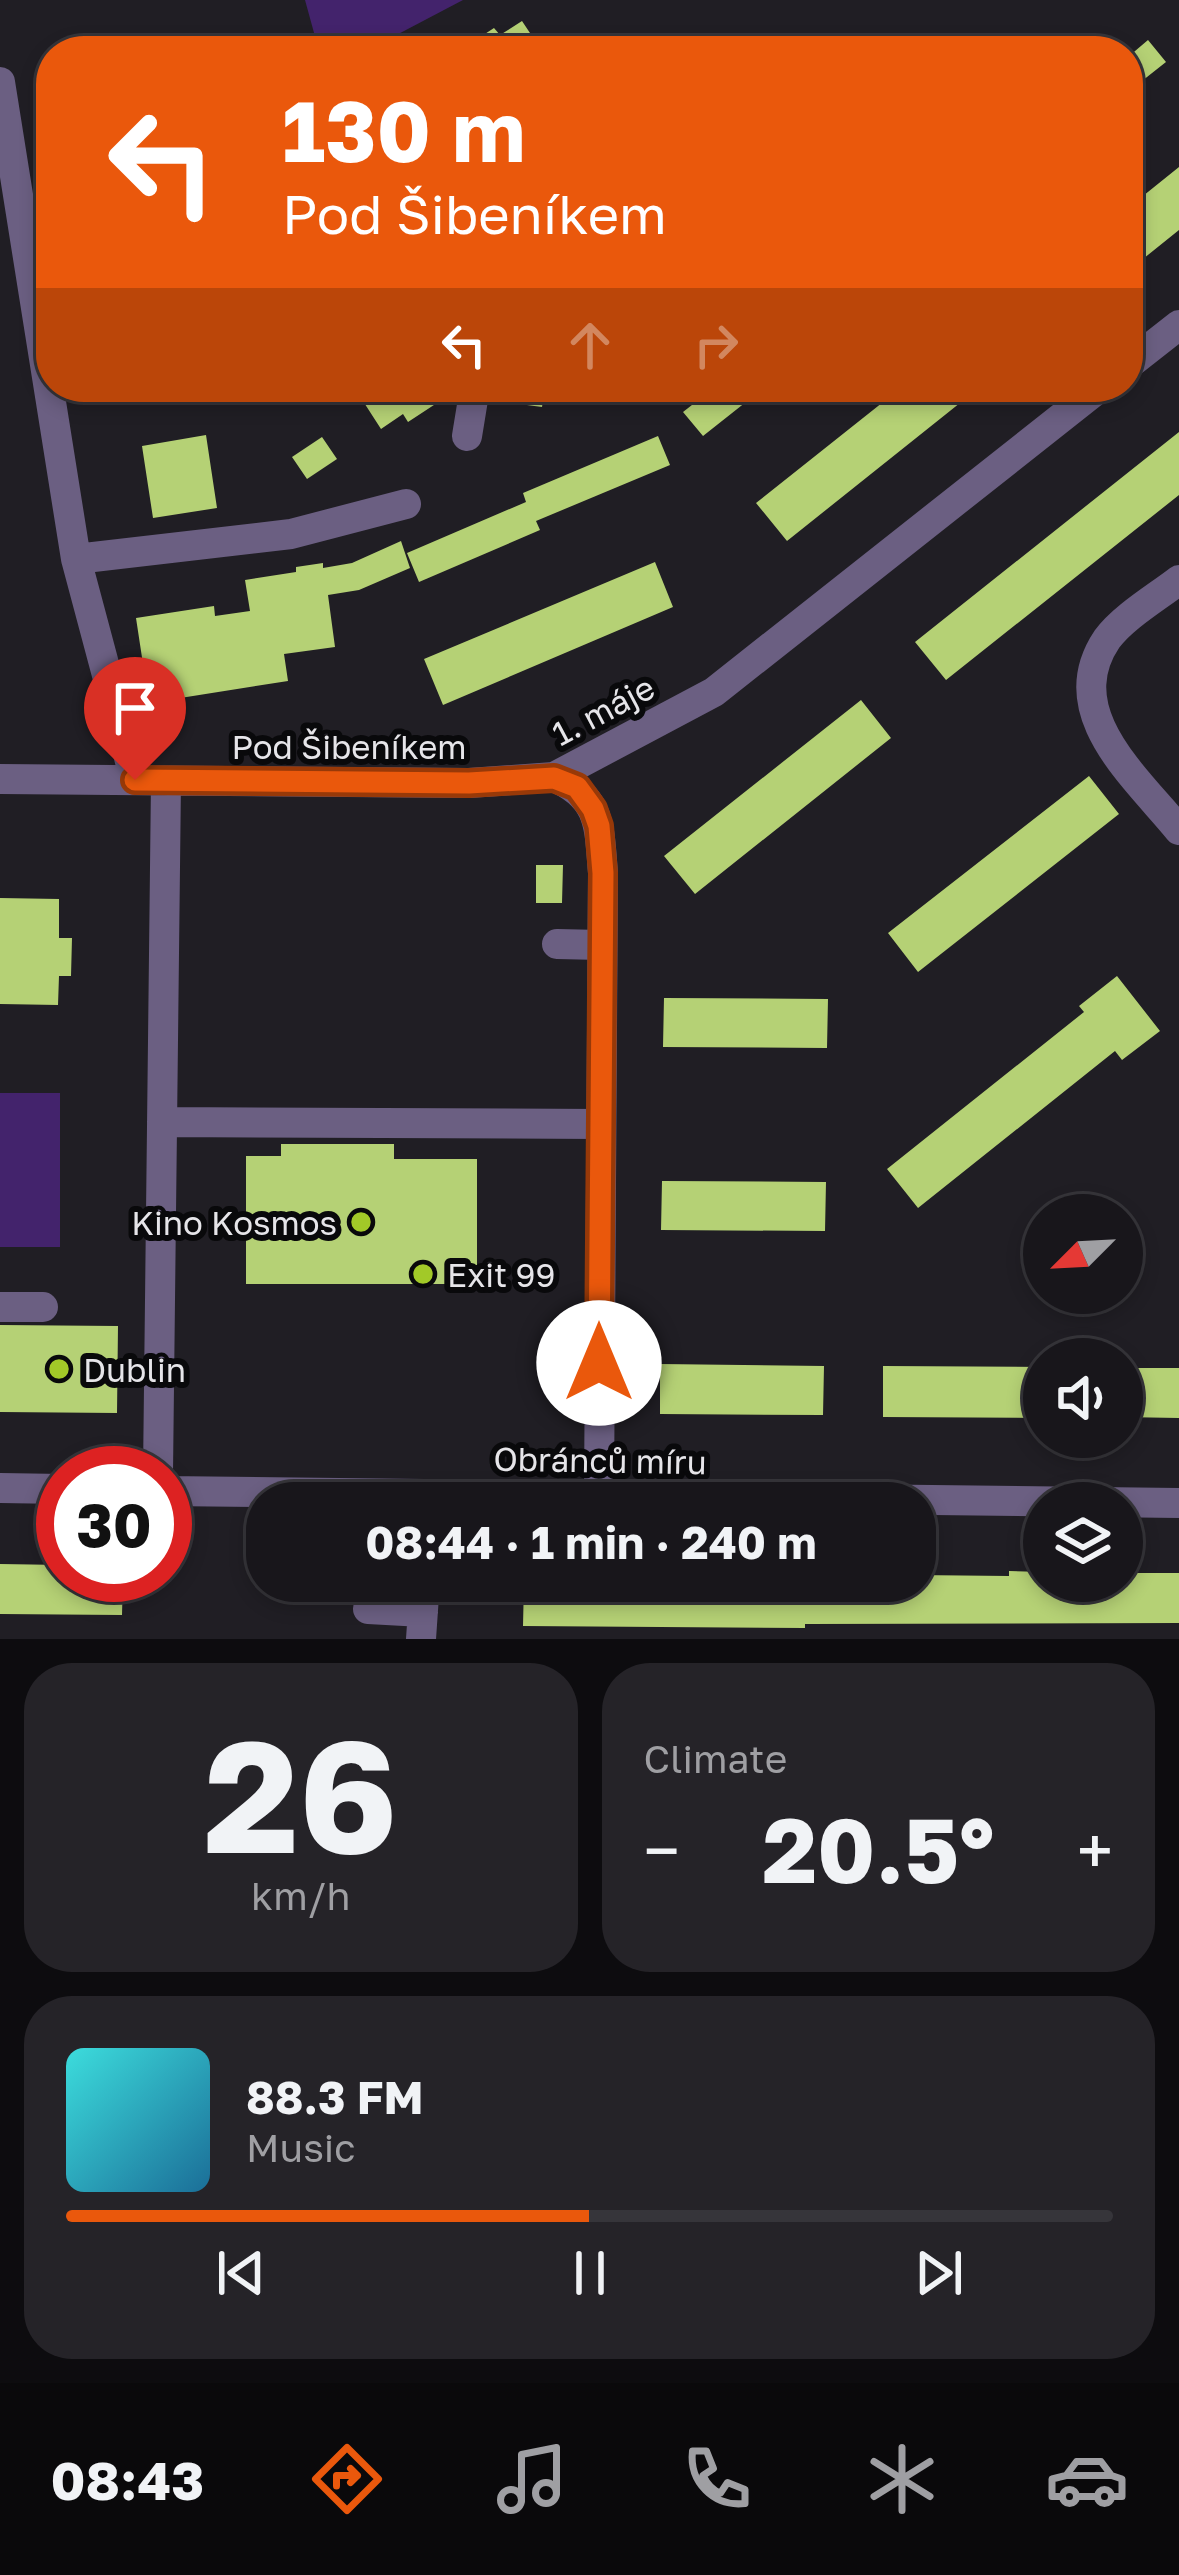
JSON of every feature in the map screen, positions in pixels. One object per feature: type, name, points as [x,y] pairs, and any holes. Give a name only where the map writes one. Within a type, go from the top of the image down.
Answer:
[{"type":"street","points":[[0,82],[36,302]]},
{"type":"street","points":[[1143,353],[1179,325]]},
{"type":"street","points":[[52,402],[76,559],[150,781],[162,1122],[158,1446]]},
{"type":"street","points":[[467,436],[473,402]]},
{"type":"street","name":"1. máje","points":[[554,778],[714,692],[1081,402]]},
{"type":"street","points":[[76,559],[291,534],[406,504]]},
{"type":"street","points":[[1179,580],[1108,637],[1088,680],[1100,733],[1179,830]]},
{"type":"street","name":"Pod Šibeníkem","points":[[0,778],[469,783],[554,778]]},
{"type":"street","name":"1. máje","points":[[554,778],[577,787],[593,809],[603,873],[599,1482]]},
{"type":"street","points":[[557,944],[601,945]]},
{"type":"street","points":[[162,1122],[600,1124]]},
{"type":"street","points":[[0,1307],[43,1307]]},
{"type":"street","points":[[0,1488],[36,1489]]},
{"type":"street","name":"Obránců míru","points":[[192,1492],[246,1493]]},
{"type":"street","name":"Obránců míru","points":[[936,1500],[1179,1503]]},
{"type":"street","points":[[368,1609],[423,1611]]},
{"type":"shaded area","points":[[305,0],[463,0],[395,36],[315,36]]},
{"type":"shaded area","points":[[0,1093],[60,1093],[60,1247],[0,1247]]},
{"type":"building","points":[[522,21],[532,36],[482,36],[494,28],[500,35]]},
{"type":"building","points":[[1148,40],[1166,62],[1143,80],[1143,44]]},
{"type":"building","points":[[1179,167],[1179,230],[1143,259],[1143,196]]},
{"type":"building","points":[[364,402],[437,403],[408,422],[403,414],[381,429]]},
{"type":"building","points":[[505,402],[543,402],[542,407]]},
{"type":"building","points":[[696,402],[746,402],[703,436],[683,412]]},
{"type":"building","points":[[883,402],[961,402],[787,541],[756,503]]},
{"type":"building","points":[[1179,432],[1179,495],[946,680],[915,642]]},
{"type":"building","points":[[206,435],[217,508],[153,518],[142,446]]},
{"type":"building","points":[[658,436],[670,465],[536,521],[540,530],[419,582],[407,553],[526,502],[523,493]]},
{"type":"building","points":[[322,437],[337,459],[307,479],[292,457]]},
{"type":"building","points":[[401,541],[410,568],[359,590],[328,595],[335,647],[284,654],[288,681],[174,699],[174,693],[148,697],[136,618],[214,606],[215,616],[250,611],[245,580],[296,572],[296,567],[352,563]]},
{"type":"building","points":[[655,562],[673,607],[443,705],[424,659]]},
{"type":"building","points":[[861,700],[891,738],[695,894],[664,856]]},
{"type":"building","points":[[1089,776],[1119,814],[918,972],[888,933]]},
{"type":"building","points":[[536,865],[563,865],[562,903],[536,903]]},
{"type":"building","points":[[0,898],[59,899],[59,938],[72,938],[71,976],[59,976],[58,1005],[0,1004]]},
{"type":"building","points":[[1117,976],[1160,1031],[1122,1060],[1115,1051],[918,1208],[887,1169],[1084,1012],[1079,1006]]},
{"type":"building","points":[[664,998],[828,999],[827,1048],[663,1047]]},
{"type":"building","name":"Kino Kosmos","points":[[281,1144],[394,1144],[394,1159],[477,1159],[477,1284],[246,1284],[246,1156],[281,1156]]},
{"type":"building","points":[[662,1181],[826,1182],[825,1231],[661,1230]]},
{"type":"building","name":"Dublin","points":[[0,1325],[118,1326],[117,1413],[0,1412]]},
{"type":"building","points":[[660,1364],[824,1366],[823,1415],[660,1414]]},
{"type":"building","points":[[883,1366],[1023,1367],[1023,1418],[883,1417]]},
{"type":"building","points":[[1143,1368],[1179,1368],[1179,1418],[1143,1417]]},
{"type":"building","points":[[0,1564],[36,1565],[36,1602],[122,1602],[122,1615],[0,1614]]},
{"type":"building","points":[[1009,1571],[1023,1571],[1023,1602],[1143,1602],[1143,1573],[1179,1573],[1179,1623],[523,1626],[524,1602],[936,1602],[936,1575],[1009,1576]]},
{"type":"place","name":"Kino Kosmos","points":[[361,1222]]},
{"type":"place","name":"Exit 99","points":[[423,1274]]},
{"type":"place","name":"Dublin","points":[[59,1369]]},
{"type":"route","points":[[135,780],[469,783],[554,778],[577,787],[599,826],[603,873],[599,1363]]}]
